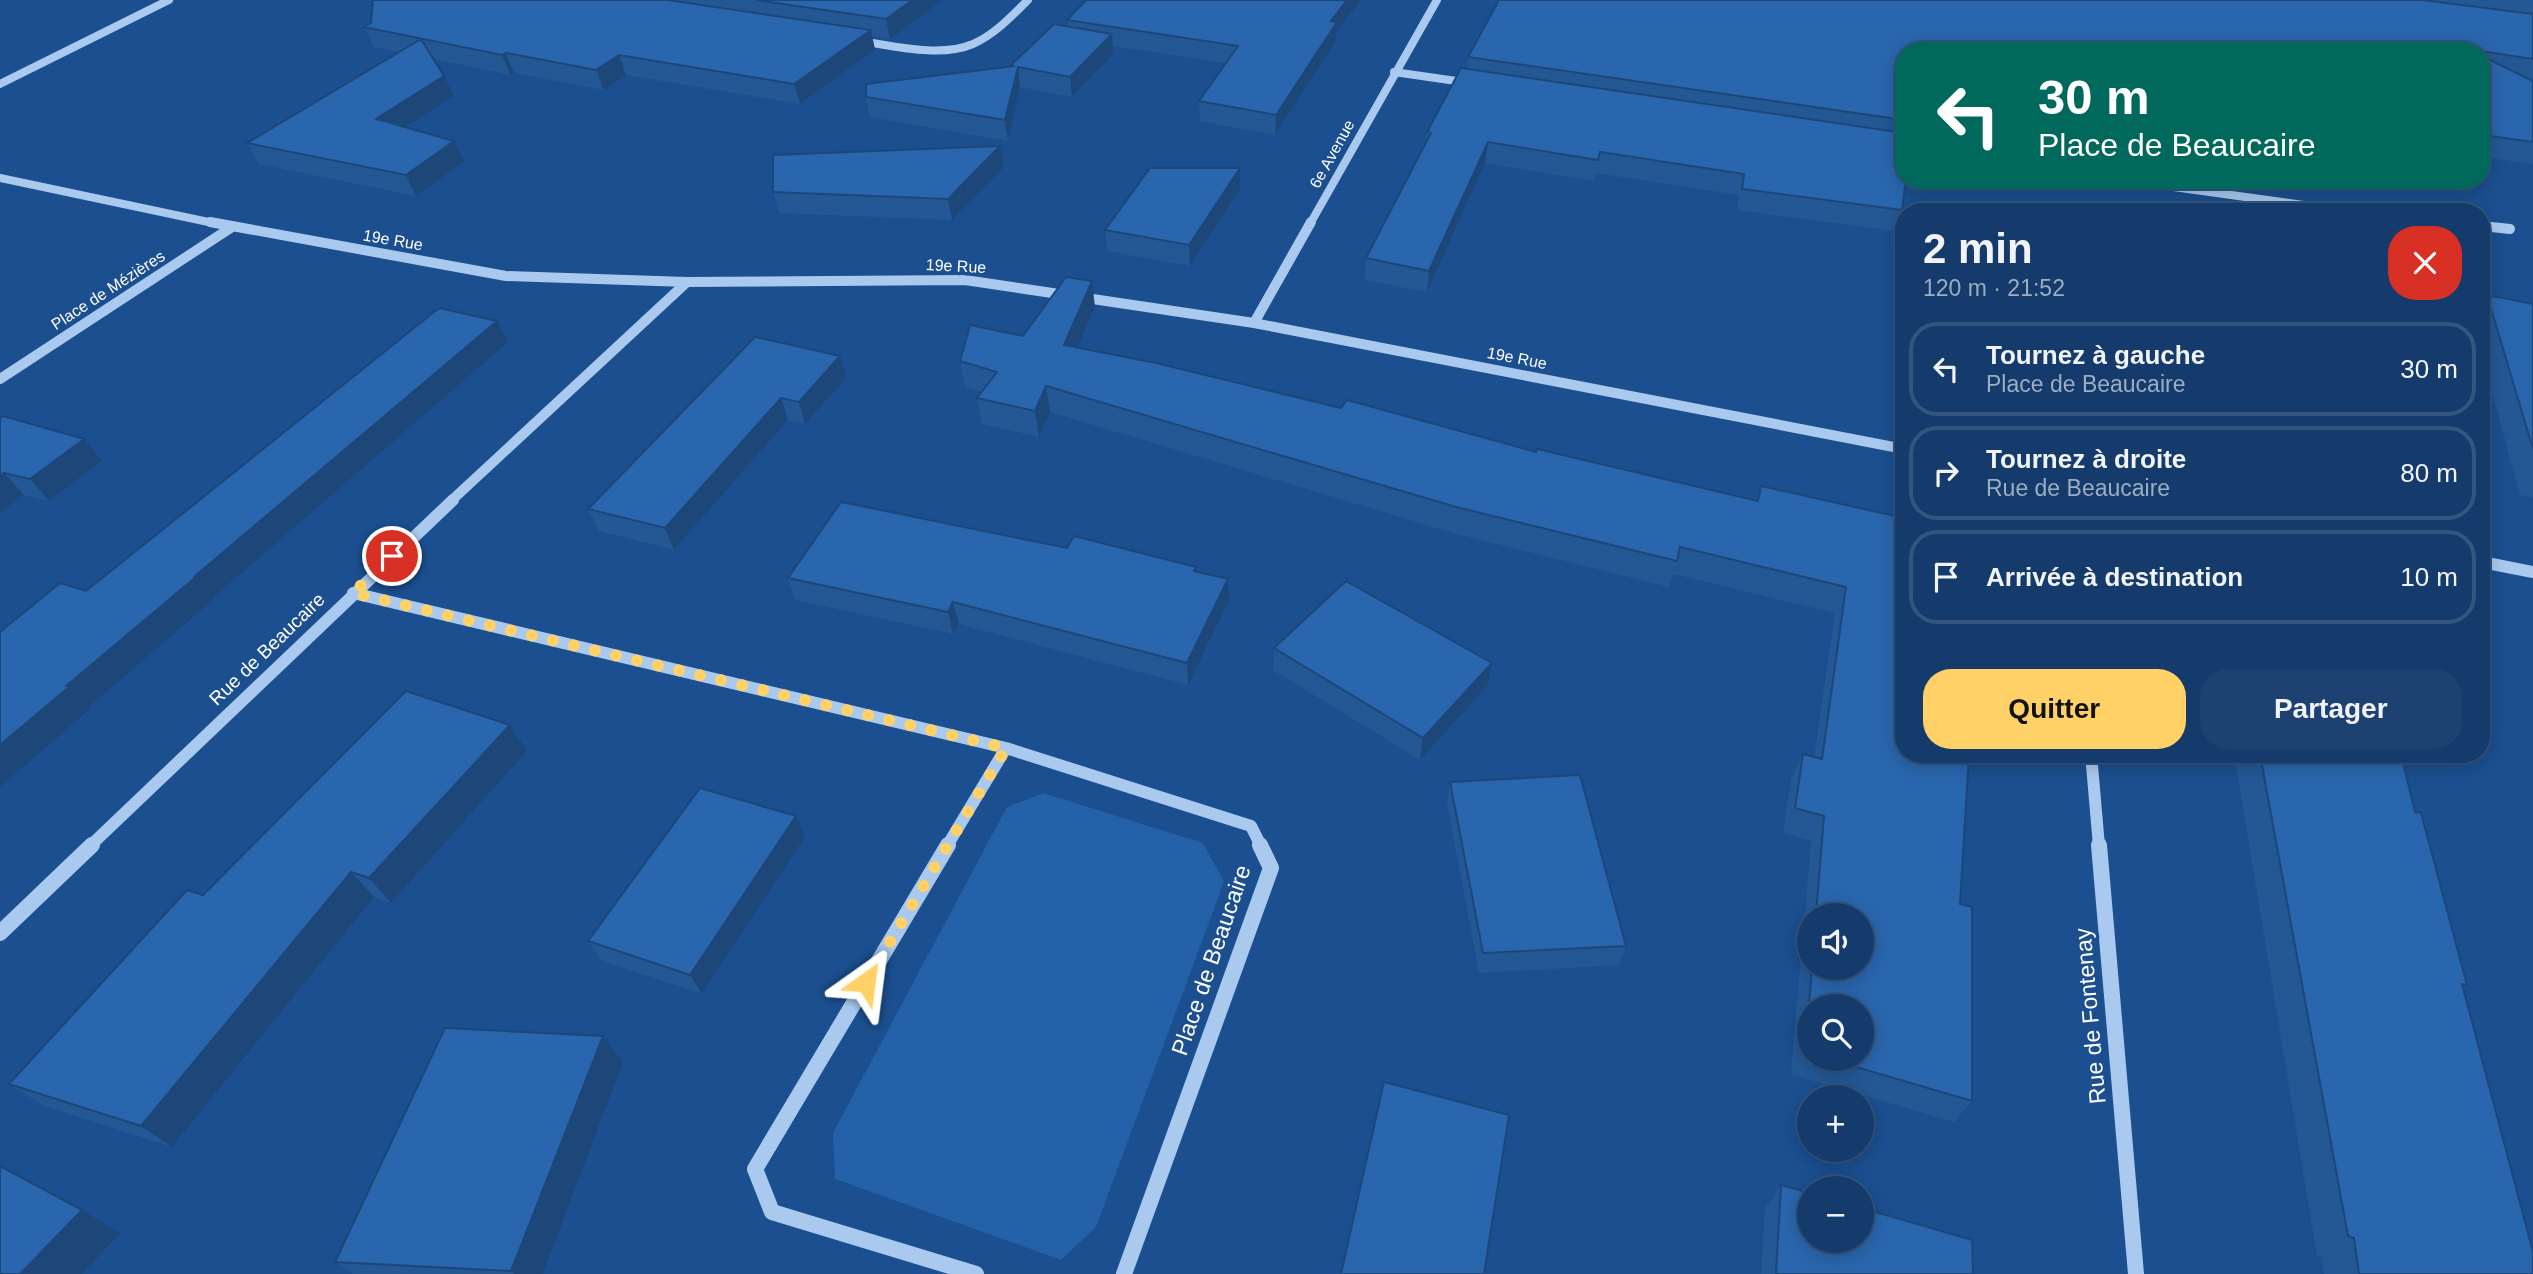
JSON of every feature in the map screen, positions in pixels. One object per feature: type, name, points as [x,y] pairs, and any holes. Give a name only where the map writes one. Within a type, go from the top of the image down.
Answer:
[{"type":"street","points":[[0,84],[169,0]]},
{"type":"street","points":[[852,39],[921,50],[971,45],[1004,23],[1028,0]]},
{"type":"street","name":"6e Avenue","points":[[1254,323],[1437,0]]},
{"type":"street","points":[[1394,72],[1477,84]]},
{"type":"street","name":"19e Rue","points":[[0,178],[232,228],[506,276],[687,282],[965,280],[1254,323],[1895,447]]},
{"type":"street","points":[[2188,189],[2289,203]]},
{"type":"street","points":[[2490,227],[2510,229]]},
{"type":"street","name":"Place de Mézières","points":[[0,379],[232,228]]},
{"type":"street","name":"Rue de Beaucaire","points":[[0,933],[353,593],[687,282]]},
{"type":"street","points":[[2490,564],[2533,572]]},
{"type":"street","name":"Place de Beaucaire","points":[[353,593],[1006,748],[1251,826],[1271,868],[1124,1274]]},
{"type":"street","points":[[976,1274],[772,1212],[755,1169],[1006,748]]},
{"type":"street","name":"Rue de Fontenay","points":[[2092,763],[2136,1274]]},
{"type":"shaded area","points":[[1043,793],[1203,843],[1224,882],[1096,1227],[1061,1260],[835,1179],[833,1133],[1007,807]]},
{"type":"building","points":[[373,0],[668,0],[871,30],[794,84],[619,55],[596,70],[506,53],[502,55],[364,27],[371,23]]},
{"type":"building","points":[[756,0],[913,0],[886,19]]},
{"type":"building","points":[[1086,0],[1347,0],[1331,21],[1337,22],[1276,115],[1199,101],[1238,46],[1067,20]]},
{"type":"building","points":[[1499,0],[2422,0],[2533,14],[2533,59],[2490,52],[2490,42],[1895,42],[1895,119],[1468,57]]},
{"type":"building","points":[[1054,24],[1112,34],[1070,77],[1018,67],[1005,120],[866,97],[866,84],[1015,66],[1010,66]]},
{"type":"building","points":[[421,39],[444,76],[376,119],[454,141],[406,175],[247,143]]},
{"type":"building","points":[[2490,60],[2533,81],[2533,142],[2490,136]]},
{"type":"building","points":[[1461,68],[1895,132],[1895,189],[1905,189],[1903,203],[1895,203],[1895,209],[1742,189],[1744,174],[1600,152],[1598,160],[1488,142],[1429,271],[1366,258],[1431,133],[1427,132]]},
{"type":"building","points":[[1000,146],[948,199],[773,192],[773,155]]},
{"type":"building","points":[[1150,168],[1240,168],[1189,245],[1105,230]]},
{"type":"building","points":[[1066,277],[1092,281],[1064,345],[1156,363],[1341,408],[1347,400],[1536,452],[1537,449],[1758,501],[1761,486],[1895,516],[1895,763],[1968,763],[1960,904],[1972,907],[1972,1101],[1870,1071],[1874,1071],[1874,994],[1810,994],[1811,980],[1874,980],[1874,903],[1817,903],[1824,816],[1795,808],[1803,754],[1822,759],[1846,587],[1680,547],[1677,561],[1456,507],[1046,386],[1035,411],[977,398],[997,372],[960,361],[970,325],[1023,336]]},
{"type":"building","points":[[2490,296],[2533,304],[2533,449],[2490,305]]},
{"type":"building","points":[[439,308],[497,321],[0,745],[0,632],[60,583],[86,591]]},
{"type":"building","points":[[755,337],[840,356],[799,402],[781,398],[665,528],[588,509]]},
{"type":"building","points":[[3,416],[84,439],[30,479],[4,473],[0,476],[0,418]]},
{"type":"building","points":[[841,502],[1067,548],[1074,536],[1196,567],[1194,571],[1228,579],[1187,663],[953,602],[948,612],[788,578]]},
{"type":"building","points":[[1346,581],[1492,663],[1423,738],[1274,648]]},
{"type":"building","points":[[406,691],[510,725],[369,878],[351,872],[141,1126],[9,1084],[187,890],[203,895]]},
{"type":"building","points":[[2262,763],[2403,763],[2415,812],[2421,813],[2467,985],[2462,984],[2533,1252],[2533,1274],[2359,1274],[2354,1238],[2348,1236]]},
{"type":"building","points":[[1580,775],[1626,946],[1483,953],[1450,782]]},
{"type":"building","points":[[700,788],[796,816],[690,975],[588,941]]},
{"type":"building","points":[[445,1028],[603,1036],[511,1271],[335,1262]]},
{"type":"building","points":[[1384,1082],[1509,1115],[1484,1274],[1341,1274]]},
{"type":"building","points":[[0,1166],[82,1210],[20,1274],[0,1274]]},
{"type":"building","points":[[1781,1185],[1797,1189],[1797,1253],[1874,1253],[1874,1211],[1972,1240],[1973,1274],[1776,1274]]},
{"type":"route","points":[[392,556],[353,593],[1006,748],[866,982]]}]
